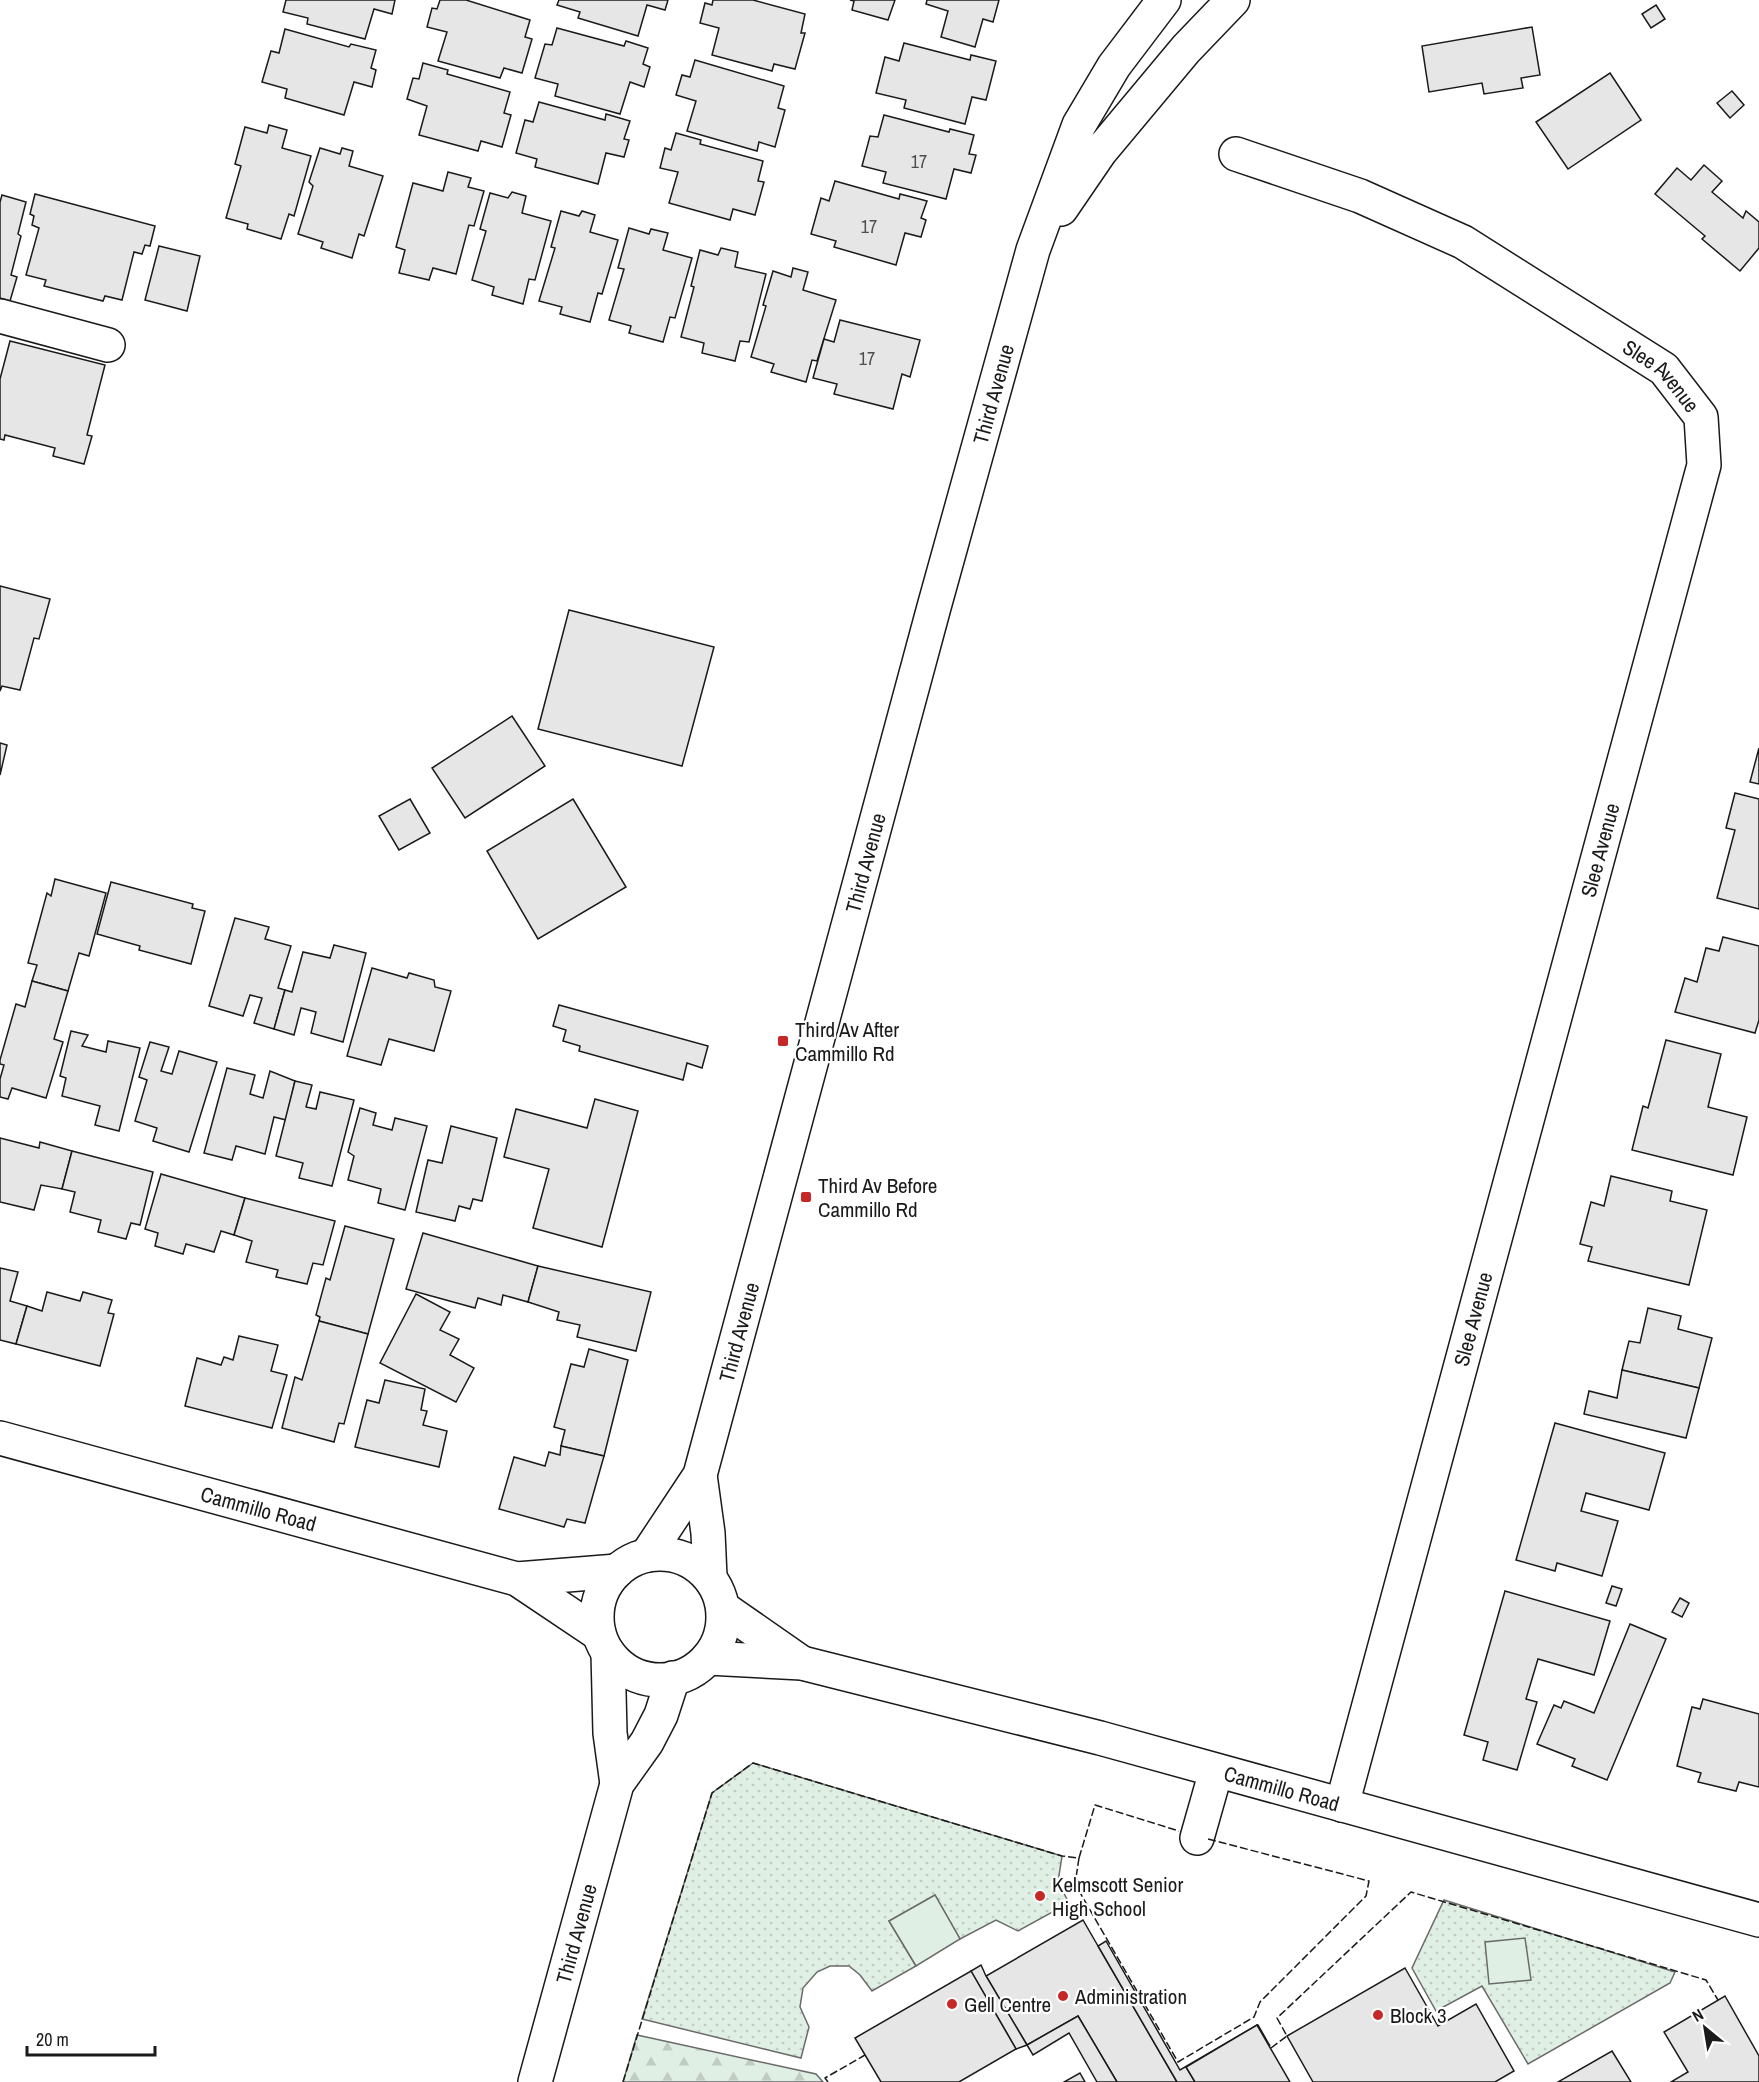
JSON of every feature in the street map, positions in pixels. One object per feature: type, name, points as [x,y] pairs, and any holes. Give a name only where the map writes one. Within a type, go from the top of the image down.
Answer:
[{"type":"main road","name":"Third Avenue","points":[[647,1555],[700,1475],[934,607],[1033,250],[1079,125],[1114,66],[1164,0]]},
{"type":"main road","name":"Third Avenue","points":[[1033,250],[1100,152],[1186,49],[1233,0]]},
{"type":"main road","name":"Slee Avenue","points":[[1236,154],[1360,196],[1463,242],[1664,369],[1701,417],[1704,465],[1342,1805]]},
{"type":"main road","points":[[0,316],[108,345]]},
{"type":"main road","name":"Cammillo Road","points":[[0,1438],[517,1579],[617,1571]]},
{"type":"main road","name":"Third Avenue","points":[[700,1475],[708,1533],[710,1577]]},
{"type":"main road","points":[[667,1554],[682,1557],[695,1564],[710,1577],[718,1590],[723,1608],[723,1627],[719,1642],[708,1658],[693,1671],[674,1678],[655,1680],[624,1670],[604,1643],[597,1614],[606,1586],[617,1571],[629,1562],[647,1555],[667,1554]]},
{"type":"main road","name":"Cammillo Road","points":[[517,1579],[604,1643]]},
{"type":"main road","name":"Cammillo Road","points":[[723,1608],[802,1663]]},
{"type":"main road","name":"Third Avenue","points":[[604,1643],[616,1784]]},
{"type":"main road","name":"Cammillo Road","points":[[708,1658],[802,1663],[1100,1738],[1759,1920]]},
{"type":"main road","name":"Third Avenue","points":[[535,2082],[616,1784],[647,1742],[661,1715],[674,1678]]},
{"type":"main road","points":[[1197,1838],[1216,1771]]},
{"type":"green space","points":[[753,1763],[1062,1856],[1058,1882],[1069,1903],[1018,1931],[996,1920],[960,1939],[935,1895],[889,1921],[916,1966],[872,1991],[860,1975],[849,1966],[830,1966],[817,1972],[803,1988],[800,2007],[809,2027],[801,2058],[642,2019],[712,1793]]},
{"type":"green space","points":[[935,1895],[960,1939],[916,1966],[889,1921]]},
{"type":"green space","points":[[1444,1900],[1675,1972],[1670,1983],[1528,2064],[1482,1986],[1436,2011],[1412,1968]]},
{"type":"green space","points":[[1525,1938],[1531,1980],[1489,1984],[1485,1942]]},
{"type":"green space","points":[[637,2035],[816,2074],[823,2082],[623,2082]]},
{"type":"building","points":[[286,0],[395,0],[392,14],[374,9],[365,39],[307,24],[308,18],[283,12]]},
{"type":"building","points":[[440,0],[466,0],[530,20],[525,37],[532,39],[522,73],[504,68],[500,78],[438,61],[447,32],[427,27],[432,8],[437,9]]},
{"type":"building","points":[[559,0],[668,0],[665,10],[647,5],[638,36],[578,18],[580,12],[557,5]]},
{"type":"building","points":[[713,0],[753,0],[805,14],[801,33],[805,33],[795,69],[774,64],[772,71],[712,55],[719,28],[700,23],[705,3],[712,5]]},
{"type":"building","points":[[850,0],[895,0],[888,20],[852,10],[854,1]]},
{"type":"building","points":[[927,0],[999,0],[993,22],[983,19],[975,47],[941,37],[948,11],[926,4]]},
{"type":"building","points":[[1656,5],[1665,19],[1651,28],[1642,14]]},
{"type":"building","points":[[1532,27],[1540,75],[1521,78],[1523,88],[1484,94],[1482,83],[1429,92],[1422,46]]},
{"type":"building","points":[[557,28],[624,46],[626,41],[648,48],[643,64],[650,67],[644,87],[630,82],[620,114],[555,96],[558,84],[535,78],[545,44],[552,45]]},
{"type":"building","points":[[285,29],[349,47],[351,44],[376,50],[371,68],[376,70],[372,87],[354,82],[344,115],[285,98],[287,89],[262,82],[271,51],[279,53]]},
{"type":"building","points":[[904,43],[970,60],[971,55],[996,61],[986,100],[972,97],[965,124],[904,108],[906,100],[876,93],[885,57],[899,61]]},
{"type":"building","points":[[695,60],[784,86],[778,108],[785,110],[775,147],[759,142],[757,151],[687,131],[696,101],[676,95],[682,75],[690,77]]},
{"type":"building","points":[[423,63],[448,70],[447,74],[510,92],[504,113],[511,115],[502,147],[481,141],[478,151],[419,135],[427,106],[407,99],[413,78],[419,79]]},
{"type":"building","points":[[1610,73],[1641,120],[1568,169],[1536,122]]},
{"type":"building","points":[[1732,91],[1744,105],[1730,118],[1717,103]]},
{"type":"building","points":[[539,102],[605,120],[606,114],[630,121],[624,139],[629,140],[624,157],[606,153],[598,184],[535,167],[537,159],[516,153],[525,120],[533,122]]},
{"type":"building","points":[[884,115],[949,132],[950,129],[974,135],[969,154],[976,155],[971,173],[954,169],[946,199],[883,183],[886,172],[862,166],[870,136],[878,137]]},
{"type":"building","points":[[269,125],[287,130],[282,148],[311,156],[294,216],[289,214],[281,239],[247,229],[248,224],[226,218],[241,166],[235,164],[245,127],[267,133]]},
{"type":"building","points":[[676,133],[701,140],[700,144],[763,161],[758,181],[764,182],[755,215],[733,209],[730,220],[669,203],[678,172],[660,168],[665,148],[671,150]]},
{"type":"building","points":[[320,148],[340,154],[342,148],[353,151],[349,166],[383,176],[364,236],[359,234],[352,258],[321,248],[323,242],[298,234],[313,186],[309,182]]},
{"type":"building","points":[[1704,165],[1722,181],[1712,192],[1743,218],[1746,211],[1759,222],[1759,248],[1740,271],[1702,239],[1705,236],[1655,194],[1677,168],[1691,180]]},
{"type":"building","points":[[448,172],[471,178],[468,187],[484,191],[474,226],[469,225],[456,274],[433,268],[429,280],[399,273],[405,250],[396,247],[413,183],[443,191]]},
{"type":"building","points":[[835,181],[899,199],[900,194],[927,201],[921,218],[926,220],[921,237],[905,233],[896,265],[834,247],[836,241],[811,234],[821,198],[829,201]]},
{"type":"building","points":[[512,192],[526,196],[522,213],[551,221],[535,280],[529,279],[523,304],[492,295],[494,287],[472,280],[486,231],[480,229],[490,193],[508,198]]},
{"type":"building","points":[[35,194],[155,226],[150,246],[145,245],[142,254],[134,252],[122,300],[105,296],[103,301],[44,286],[46,280],[26,275],[39,228],[32,225],[34,216],[30,214]]},
{"type":"building","points":[[2,195],[26,202],[18,234],[21,236],[11,275],[17,277],[10,301],[0,298],[0,202]]},
{"type":"building","points":[[561,211],[579,216],[582,211],[595,215],[590,232],[618,240],[602,294],[598,293],[590,322],[560,314],[562,307],[539,301],[555,248],[551,247]]},
{"type":"building","points":[[629,228],[649,234],[651,229],[668,233],[663,250],[692,258],[675,318],[670,317],[663,342],[629,333],[631,326],[609,320],[624,269],[618,268]]},
{"type":"building","points":[[159,246],[200,256],[187,311],[145,300]]},
{"type":"building","points":[[721,248],[738,252],[735,267],[766,274],[749,342],[740,341],[735,361],[702,353],[704,343],[681,337],[694,287],[691,286],[700,250],[718,255]]},
{"type":"building","points":[[793,268],[808,272],[803,290],[836,300],[817,361],[812,360],[806,382],[771,372],[774,364],[751,357],[766,306],[763,305],[773,271],[791,277]]},
{"type":"building","points":[[840,320],[920,340],[910,377],[902,374],[893,409],[834,394],[837,384],[813,378],[824,339],[834,342]]},
{"type":"building","points":[[10,341],[105,365],[87,435],[92,436],[84,464],[53,456],[55,448],[5,435],[4,440],[0,439],[0,379]]},
{"type":"building","points":[[0,586],[50,599],[39,639],[34,638],[20,690],[2,686],[0,691]]},
{"type":"building","points":[[569,610],[714,647],[682,766],[538,729]]},
{"type":"building","points":[[512,716],[545,766],[465,818],[432,768]]},
{"type":"building","points":[[0,743],[7,745],[0,775]]},
{"type":"building","points":[[1759,748],[1759,784],[1750,782]]},
{"type":"building","points":[[1735,793],[1759,799],[1759,909],[1717,898],[1735,830],[1726,828]]},
{"type":"building","points":[[410,799],[430,833],[399,850],[379,816]]},
{"type":"building","points":[[573,799],[626,887],[538,939],[487,851]]},
{"type":"building","points":[[55,879],[106,893],[89,956],[79,953],[68,991],[32,981],[37,965],[28,963],[47,893],[51,896]]},
{"type":"building","points":[[111,882],[193,904],[192,908],[205,911],[191,964],[139,950],[140,946],[97,934]]},
{"type":"building","points":[[235,918],[269,927],[265,939],[291,946],[278,988],[285,990],[274,1029],[254,1023],[262,998],[250,995],[243,1016],[209,1006]]},
{"type":"building","points":[[1723,937],[1759,946],[1759,1020],[1755,1033],[1675,1012],[1685,978],[1697,982],[1706,948],[1719,951]]},
{"type":"building","points":[[334,945],[366,953],[343,1042],[311,1033],[316,1012],[301,1008],[294,1035],[274,1029],[285,990],[292,992],[303,952],[330,958]]},
{"type":"building","points":[[372,968],[407,978],[409,973],[434,980],[435,987],[451,991],[434,1051],[389,1039],[381,1065],[347,1056]]},
{"type":"building","points":[[32,981],[68,991],[54,1039],[63,1042],[46,1098],[12,1088],[8,1099],[0,1097],[0,1079],[4,1065],[0,1064],[0,1060],[16,1004],[25,1007]]},
{"type":"building","points":[[559,1005],[708,1046],[702,1068],[687,1063],[683,1080],[579,1051],[580,1046],[563,1041],[566,1030],[553,1026]]},
{"type":"building","points":[[71,1031],[88,1035],[82,1046],[106,1052],[108,1041],[140,1048],[119,1131],[95,1125],[100,1106],[62,1096],[66,1078],[60,1076]]},
{"type":"building","points":[[1666,1040],[1721,1054],[1708,1107],[1747,1117],[1733,1175],[1632,1150],[1643,1106],[1648,1108]]},
{"type":"building","points":[[150,1042],[169,1047],[161,1071],[172,1074],[179,1051],[217,1062],[189,1152],[153,1141],[157,1128],[135,1121],[147,1080],[139,1077]]},
{"type":"building","points":[[227,1068],[255,1075],[250,1094],[263,1098],[270,1071],[295,1081],[286,1120],[274,1117],[265,1154],[236,1146],[232,1160],[204,1153]]},
{"type":"building","points":[[295,1081],[312,1085],[306,1107],[316,1109],[320,1092],[354,1100],[332,1186],[299,1178],[303,1163],[276,1156]]},
{"type":"building","points":[[595,1099],[638,1111],[602,1247],[533,1228],[549,1169],[504,1157],[516,1109],[587,1128]]},
{"type":"building","points":[[360,1108],[376,1113],[373,1125],[392,1130],[395,1118],[427,1126],[405,1210],[378,1203],[381,1189],[348,1180],[354,1156],[348,1152]]},
{"type":"building","points":[[451,1126],[497,1138],[482,1201],[473,1199],[470,1209],[459,1206],[455,1221],[416,1212],[428,1160],[442,1163]]},
{"type":"building","points":[[0,1138],[39,1148],[40,1142],[72,1151],[62,1189],[41,1185],[34,1210],[0,1202]]},
{"type":"building","points":[[72,1151],[153,1172],[140,1225],[131,1223],[126,1239],[98,1232],[101,1220],[70,1212],[75,1192],[62,1189]]},
{"type":"building","points":[[161,1174],[245,1198],[234,1235],[221,1231],[214,1252],[186,1244],[183,1254],[155,1246],[158,1233],[145,1229]]},
{"type":"building","points":[[1611,1176],[1672,1191],[1670,1201],[1707,1210],[1689,1285],[1588,1261],[1592,1247],[1580,1244],[1591,1202],[1604,1206]]},
{"type":"building","points":[[245,1198],[335,1221],[323,1265],[313,1263],[307,1284],[276,1277],[278,1270],[246,1262],[252,1241],[234,1235]]},
{"type":"building","points":[[345,1226],[394,1239],[368,1334],[319,1321],[320,1317],[316,1315],[326,1278],[330,1280]]},
{"type":"building","points":[[423,1233],[538,1266],[528,1302],[503,1295],[501,1305],[478,1298],[475,1308],[406,1289]]},
{"type":"building","points":[[538,1266],[651,1292],[636,1351],[577,1337],[580,1325],[557,1320],[559,1312],[528,1302]]},
{"type":"building","points":[[0,1268],[18,1272],[10,1301],[27,1306],[16,1344],[0,1340]]},
{"type":"building","points":[[47,1292],[80,1301],[83,1292],[112,1300],[108,1313],[114,1314],[100,1366],[16,1344],[27,1306],[42,1311]]},
{"type":"building","points":[[416,1294],[450,1312],[440,1330],[459,1339],[450,1355],[474,1368],[456,1402],[380,1363]]},
{"type":"building","points":[[1648,1308],[1681,1316],[1678,1329],[1712,1338],[1699,1388],[1622,1370],[1629,1341],[1640,1343]]},
{"type":"building","points":[[319,1321],[368,1334],[344,1424],[339,1423],[334,1442],[282,1428],[295,1377],[302,1380]]},
{"type":"building","points":[[239,1336],[278,1345],[271,1371],[287,1375],[272,1428],[185,1406],[197,1358],[221,1365],[224,1357],[233,1360]]},
{"type":"building","points":[[589,1349],[628,1360],[604,1456],[561,1446],[565,1430],[554,1427],[571,1364],[584,1367]]},
{"type":"building","points":[[1622,1370],[1699,1388],[1686,1438],[1584,1414],[1589,1391],[1617,1398]]},
{"type":"building","points":[[385,1380],[425,1389],[421,1410],[427,1411],[423,1425],[447,1431],[439,1467],[355,1447],[367,1400],[379,1403]]},
{"type":"building","points":[[1555,1423],[1665,1453],[1649,1510],[1586,1493],[1581,1511],[1618,1521],[1602,1576],[1557,1563],[1555,1571],[1516,1560]]},
{"type":"building","points":[[561,1446],[604,1456],[585,1523],[567,1519],[564,1527],[499,1509],[514,1457],[545,1466],[549,1452],[560,1455]]},
{"type":"building","points":[[1612,1586],[1622,1589],[1616,1606],[1606,1603]]},
{"type":"building","points":[[1505,1591],[1610,1621],[1594,1675],[1538,1659],[1526,1699],[1537,1702],[1517,1770],[1483,1760],[1488,1742],[1464,1735]]},
{"type":"building","points":[[1680,1598],[1689,1603],[1682,1617],[1672,1612]]},
{"type":"building","points":[[1630,1624],[1666,1639],[1607,1780],[1572,1766],[1575,1759],[1537,1744],[1554,1705],[1561,1708],[1564,1701],[1594,1713]]},
{"type":"building","points":[[1703,1699],[1759,1714],[1759,1787],[1739,1782],[1736,1791],[1698,1782],[1701,1773],[1677,1766],[1692,1707],[1700,1709]]},
{"type":"building","name":"Administration","points":[[1083,1920],[1177,2082],[1117,2082],[1078,2016],[1027,2045],[986,1976]]},
{"type":"building","points":[[1106,1941],[1180,2070],[1257,2025],[1186,2067],[1195,2082],[1177,2082],[1098,1946]]},
{"type":"building","points":[[981,1965],[1027,2045],[1016,2049],[971,1971]]},
{"type":"building","name":"Block 3","points":[[1405,1968],[1438,2026],[1476,2004],[1514,2071],[1495,2082],[1313,2082],[1287,2036]]},
{"type":"building","name":"Gell Centre","points":[[971,1971],[1016,2049],[959,2082],[881,2082],[855,2038]]},
{"type":"building","points":[[1725,1996],[1759,2056],[1759,2082],[1671,2082],[1688,2072],[1664,2032]]},
{"type":"building","points":[[1078,2016],[1117,2082],[1097,2082],[1069,2033],[1033,2055],[1027,2045]]},
{"type":"building","points":[[1257,2025],[1290,2082],[1195,2082],[1186,2067]]},
{"type":"building","points":[[1612,2051],[1631,2082],[1558,2082]]},
{"type":"building","points":[[1080,2073],[1085,2082],[1064,2082]]},
{"type":"fence","points":[[623,2082],[712,1793],[753,1763],[1062,1856],[1079,1858],[1075,1884],[1178,2062],[1254,2017],[1260,2002],[1366,1896],[1369,1881],[1208,1839]]},
{"type":"fence","points":[[1079,1858],[1095,1805],[1179,1831]]},
{"type":"fence","points":[[1271,2048],[1287,2036],[1277,2018],[1411,1892],[1706,1980],[1718,2000]]},
{"type":"fence","points":[[828,2082],[825,2078],[865,2055]]},
{"type":"place","name":"Third Av After Cammillo Rd","points":[[783,1041]]},
{"type":"place","name":"Third Av Before Cammillo Rd","points":[[806,1197]]},
{"type":"place","name":"Kelmscott Senior High School","points":[[1040,1896]]},
{"type":"place","name":"Administration","points":[[1063,1996]]},
{"type":"place","name":"Gell Centre","points":[[952,2004]]},
{"type":"place","name":"Block 3","points":[[1378,2015]]}]
